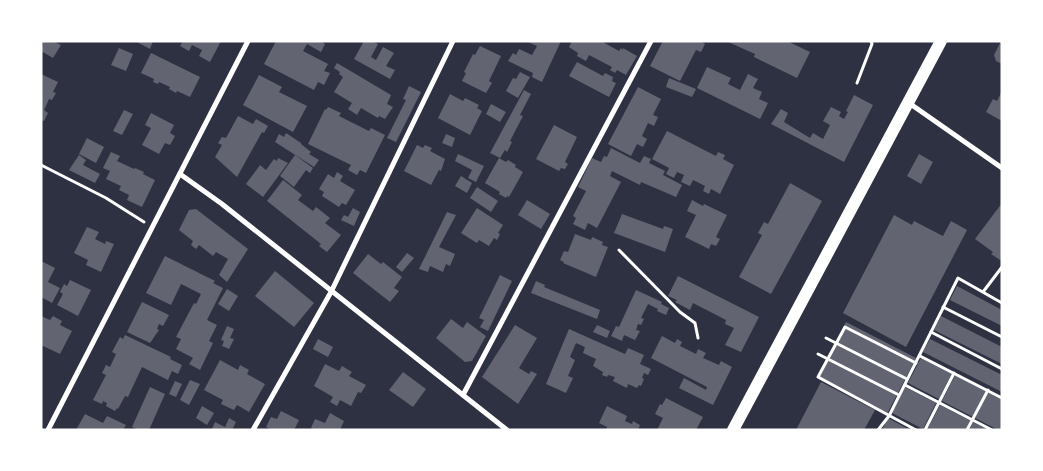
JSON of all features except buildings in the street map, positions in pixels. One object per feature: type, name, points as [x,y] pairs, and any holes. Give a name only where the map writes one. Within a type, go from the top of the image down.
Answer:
[{"type":"main road","points":[[733,430],[941,41]]},
{"type":"street","points":[[48,430],[248,41]]},
{"type":"street","points":[[252,430],[331,292],[453,41]]},
{"type":"street","points":[[463,395],[651,41]]},
{"type":"street","points":[[908,103],[1002,168]]},
{"type":"street","points":[[180,174],[207,193],[507,430]]},
{"type":"path","points":[[857,83],[872,44],[871,41]]},
{"type":"path","points":[[41,166],[106,198],[152,227]]},
{"type":"path","points":[[619,250],[680,312],[695,323],[698,338]]},
{"type":"path","points":[[983,292],[1002,267]]},
{"type":"path","points":[[878,430],[889,416],[958,278],[1002,303]]},
{"type":"path","points":[[943,308],[1002,337]]},
{"type":"path","points":[[916,363],[844,327],[818,377],[916,430]]},
{"type":"path","points":[[931,332],[1002,369]]},
{"type":"path","points":[[826,338],[907,379]]},
{"type":"path","points":[[818,354],[899,395]]},
{"type":"path","points":[[920,356],[1002,398]]},
{"type":"path","points":[[925,430],[954,373]]},
{"type":"path","points":[[905,384],[992,430]]},
{"type":"path","points":[[967,430],[988,390]]}]
